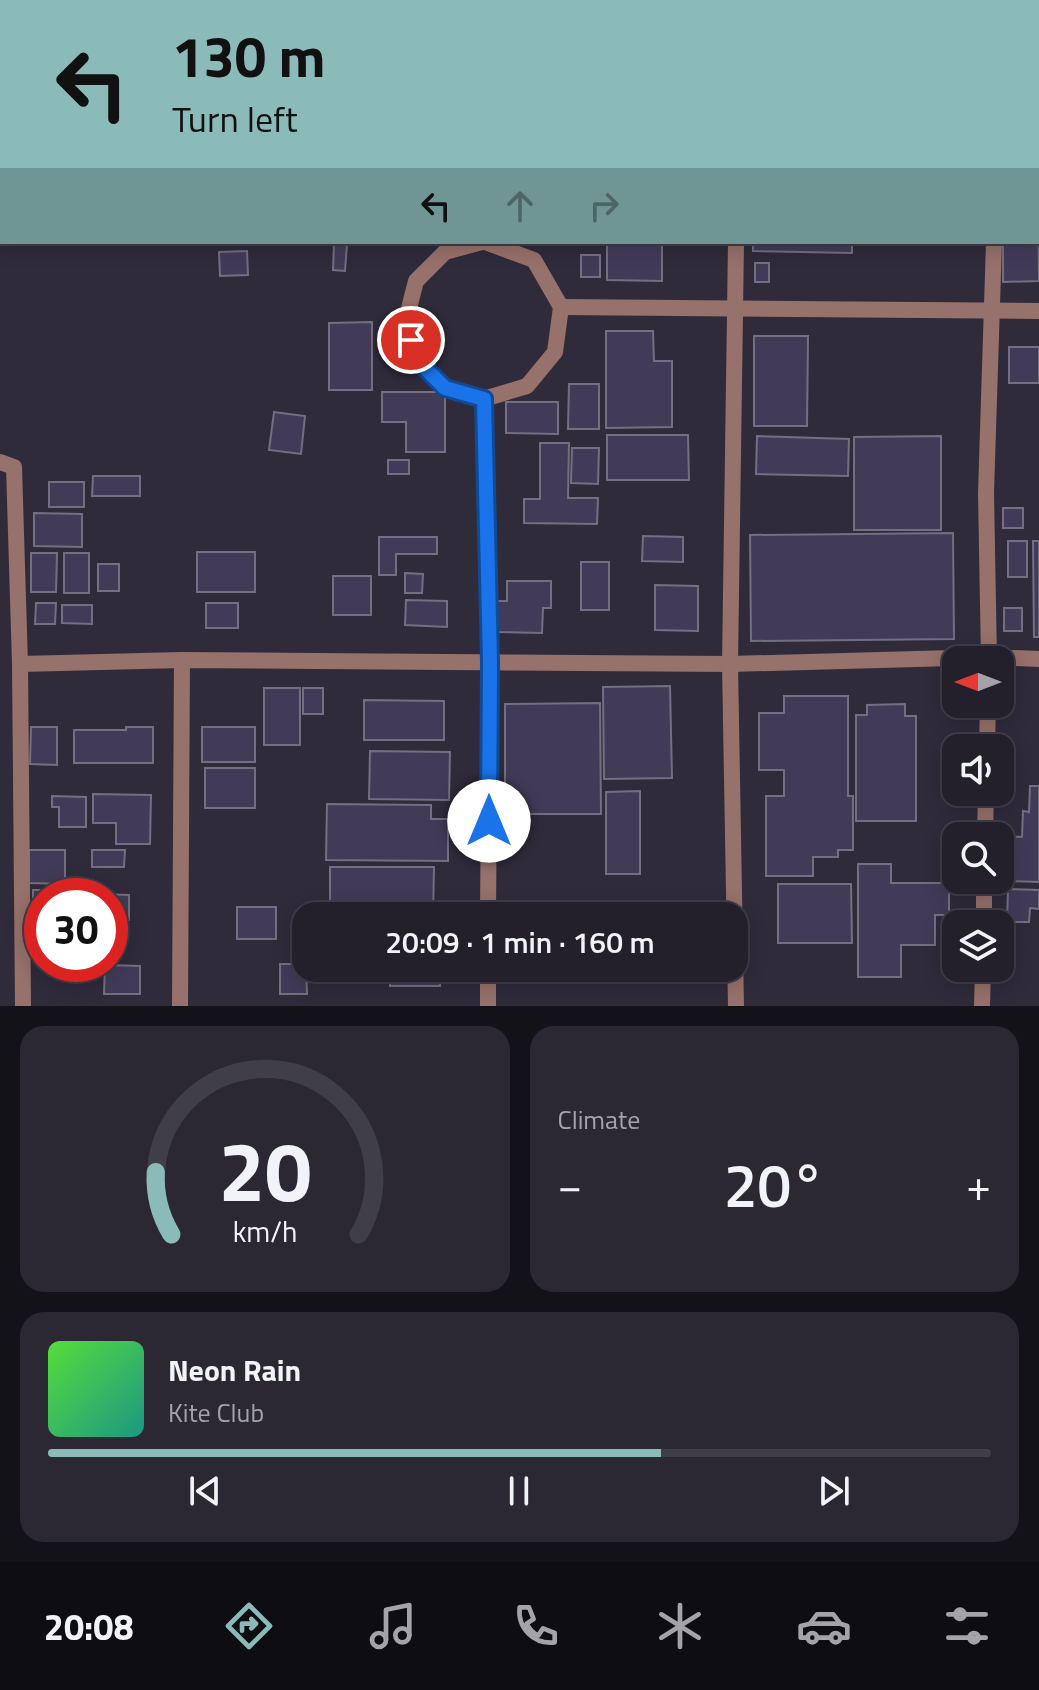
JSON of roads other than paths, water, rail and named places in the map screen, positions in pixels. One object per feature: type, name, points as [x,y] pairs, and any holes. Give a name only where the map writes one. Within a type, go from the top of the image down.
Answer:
[{"type":"street","points":[[476,244],[445,252],[416,281],[406,320],[416,359],[445,388],[484,399],[527,386],[555,352],[561,307],[534,260],[490,244]]},
{"type":"street","points":[[736,244],[730,664],[736,1006]]},
{"type":"street","points":[[989,646],[986,493],[994,244]]},
{"type":"street","points":[[561,307],[1039,311]]},
{"type":"street","points":[[484,399],[490,662],[488,902]]},
{"type":"street","points":[[0,462],[14,467],[20,664],[23,1006]]},
{"type":"street","points":[[1014,659],[1039,659]]},
{"type":"street","points":[[20,664],[182,660],[730,664],[942,660]]},
{"type":"street","points":[[180,1006],[182,660]]},
{"type":"street","points":[[488,982],[488,1006]]},
{"type":"street","points":[[982,1006],[983,982]]}]
